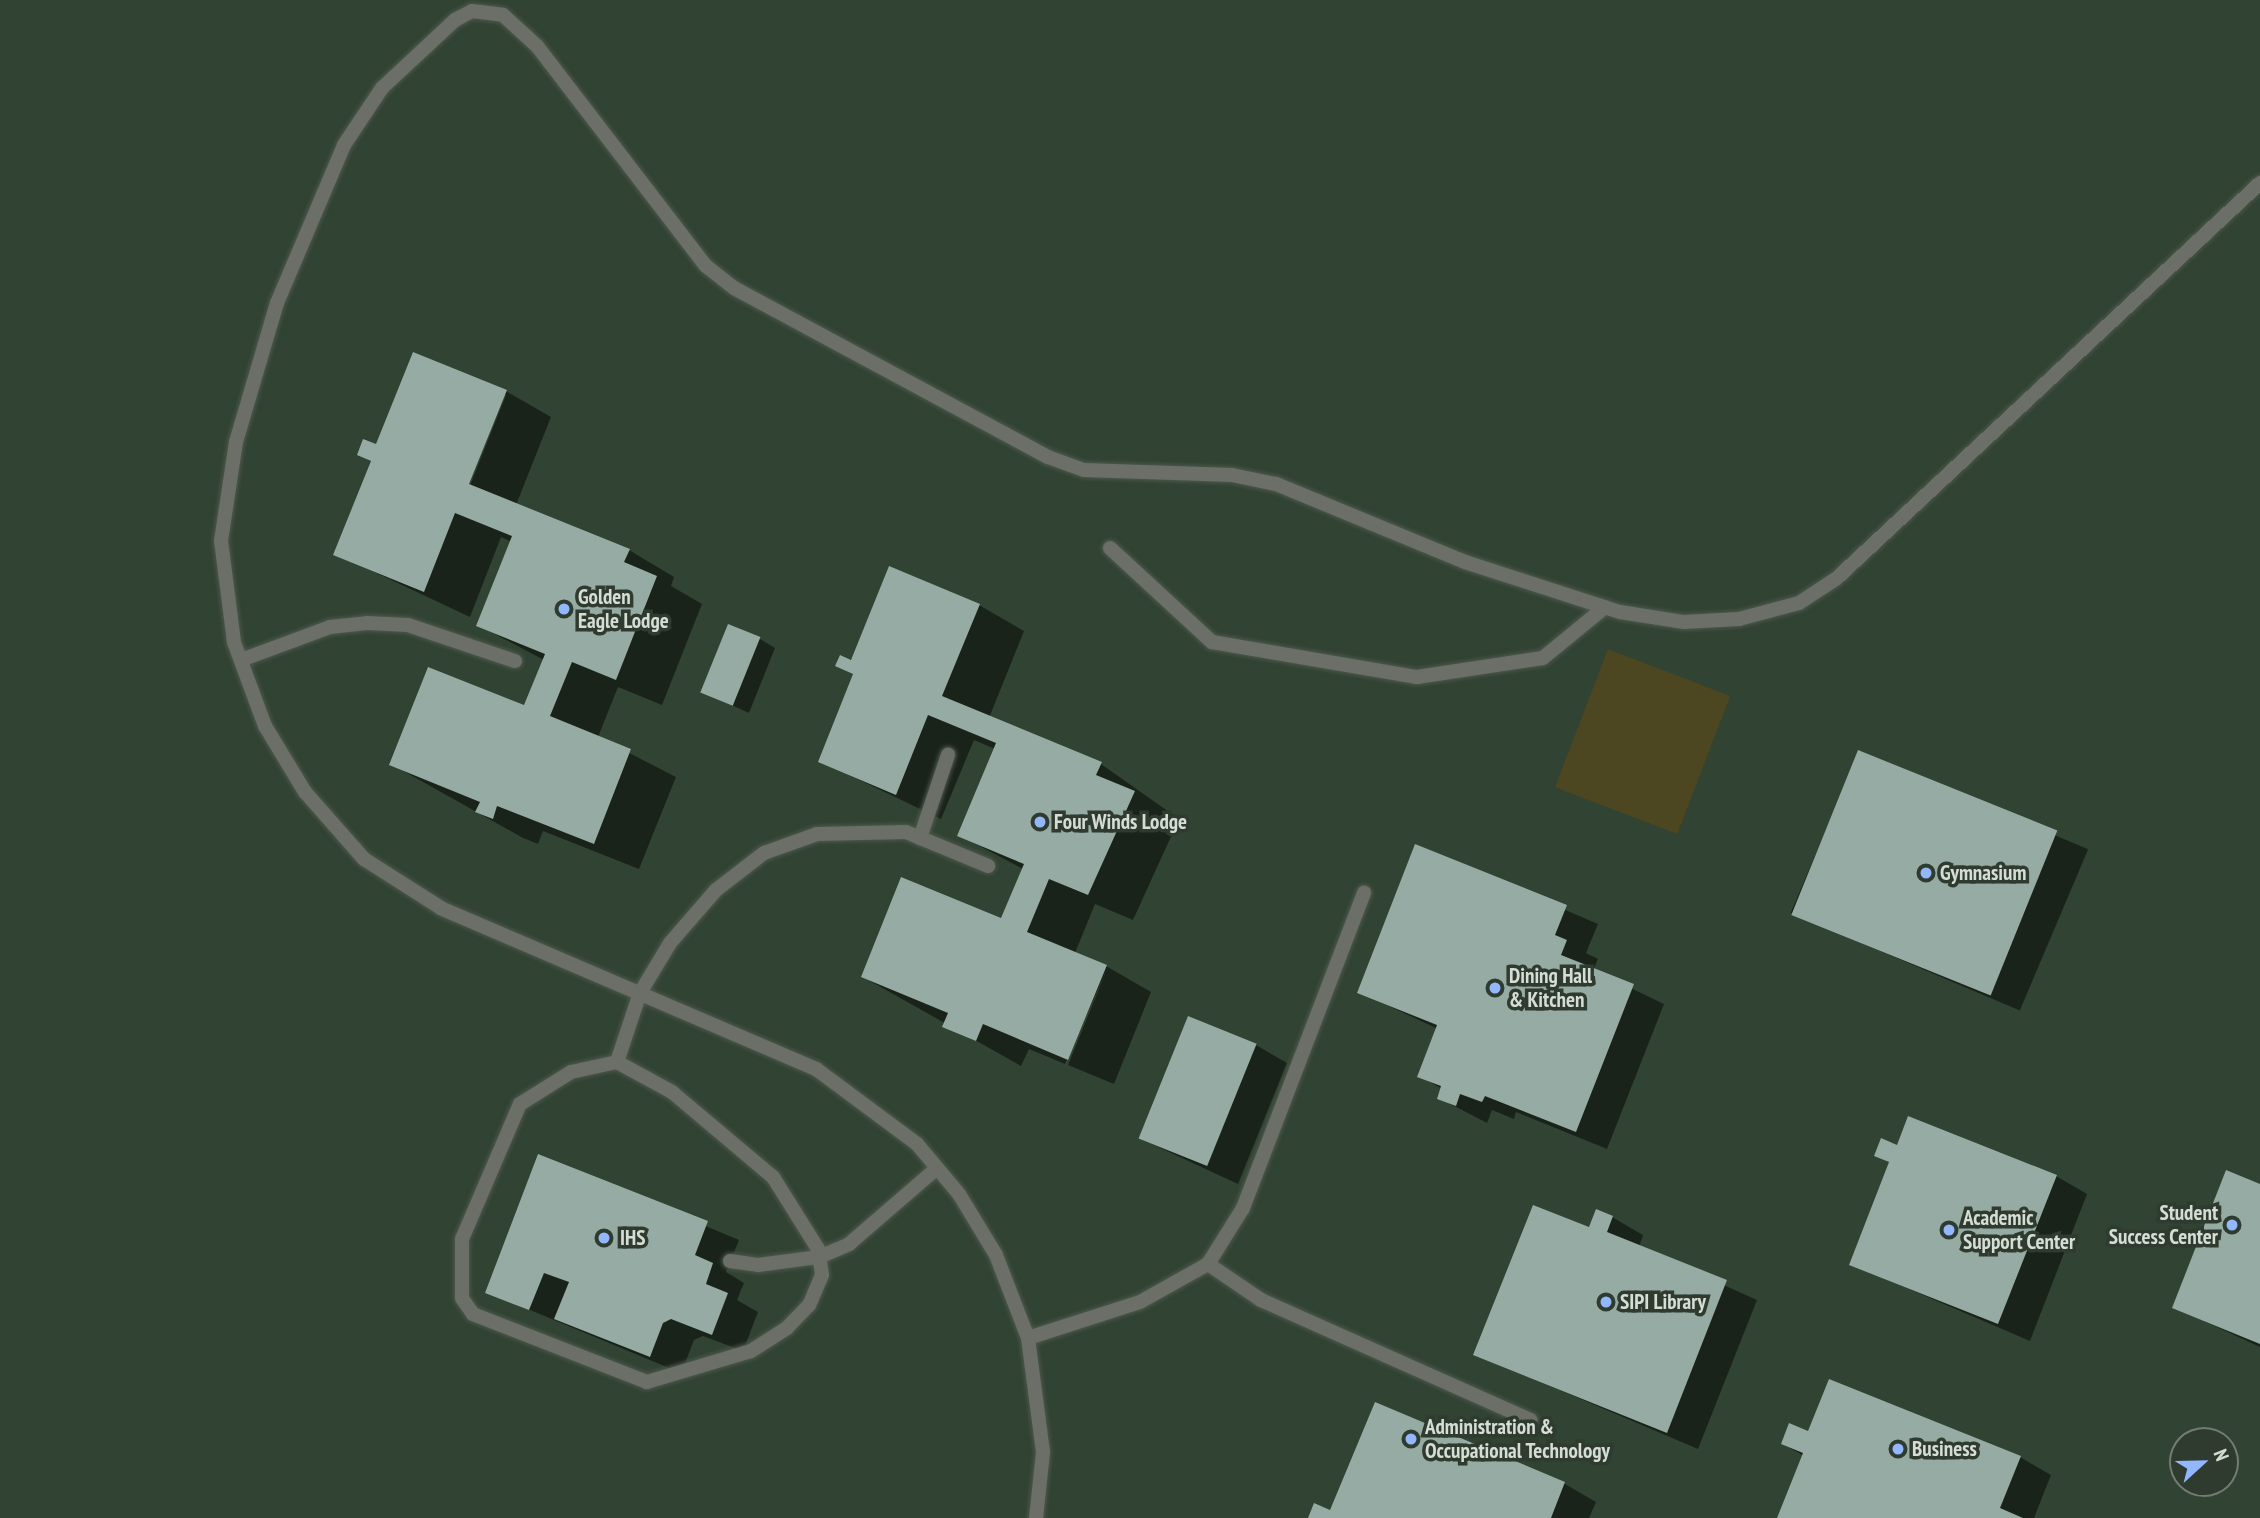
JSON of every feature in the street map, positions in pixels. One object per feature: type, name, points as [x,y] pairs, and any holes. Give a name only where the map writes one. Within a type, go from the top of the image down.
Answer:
[{"type":"lane","points":[[1036,1518],[1043,1452],[1028,1338],[996,1255],[937,1168],[869,1102],[816,1069],[441,908],[364,859],[298,781],[264,726],[241,660],[221,541],[236,442],[276,303],[345,145],[382,88],[455,20],[489,10],[537,46],[706,266],[734,288],[1048,457],[1084,470],[1232,475],[1276,484],[1465,562],[1605,607],[1684,622],[1739,619],[1799,603],[1837,578],[2260,183]]},
{"type":"lane","points":[[1110,548],[1212,642],[1418,677],[1543,658],[1605,607]]},
{"type":"lane","points":[[241,660],[330,627],[366,623],[408,625],[514,661]]},
{"type":"lane","points":[[920,838],[948,755]]},
{"type":"lane","points":[[617,1062],[640,993],[670,943],[716,890],[764,853],[817,834],[906,832],[988,866]]},
{"type":"lane","points":[[1028,1338],[1140,1302],[1209,1264],[1243,1208],[1364,892]]},
{"type":"lane","points":[[617,1062],[672,1092],[773,1177],[819,1258],[822,1275],[787,1328],[751,1351],[647,1382],[472,1314],[462,1298],[463,1238],[520,1104],[571,1072],[617,1062]]},
{"type":"lane","points":[[730,1261],[758,1265],[819,1258],[849,1244],[937,1168]]},
{"type":"lane","points":[[1209,1264],[1261,1300],[1531,1420]]},
{"type":"shaded area","points":[[0,0],[2260,0],[2260,1518],[0,1518]]},
{"type":"shaded area","points":[[1608,649],[1730,696],[1677,834],[1555,787]]},
{"type":"building","name":"Golden Eagle Lodge","points":[[413,352],[507,390],[469,484],[630,549],[624,562],[657,576],[616,680],[572,662],[550,716],[631,749],[594,844],[497,806],[493,819],[475,812],[480,802],[389,765],[428,667],[524,705],[545,654],[476,626],[512,536],[455,513],[424,592],[333,555],[371,461],[357,455],[363,439],[376,444]]},
{"type":"building","name":"Four Winds Lodge","points":[[889,566],[980,604],[942,696],[1102,762],[1096,775],[1135,791],[1088,895],[1049,879],[1027,932],[1107,965],[1068,1060],[983,1024],[976,1041],[942,1027],[948,1013],[861,977],[901,877],[1001,918],[1024,864],[957,836],[996,743],[928,715],[896,795],[818,762],[853,674],[835,666],[840,655],[851,660]]},
{"type":"building","points":[[728,624],[760,637],[733,706],[700,693]]},
{"type":"building","name":"Gymnasium","points":[[1858,750],[2057,831],[1991,996],[1791,915]]},
{"type":"building","name":"Dining Hall & Kitchen","points":[[1415,844],[1567,905],[1555,935],[1567,940],[1561,955],[1634,984],[1576,1132],[1485,1096],[1482,1102],[1460,1094],[1456,1106],[1437,1099],[1441,1086],[1417,1077],[1437,1025],[1357,993]]},
{"type":"building","points":[[1188,1016],[1257,1044],[1207,1166],[1139,1138]]},
{"type":"building","name":"Academic Support Center","points":[[1908,1116],[2057,1175],[1998,1324],[1849,1265],[1889,1162],[1874,1156],[1881,1138],[1897,1145]]},
{"type":"building","name":"IHS","points":[[538,1154],[708,1221],[695,1255],[713,1263],[706,1284],[728,1293],[712,1335],[671,1319],[663,1323],[650,1357],[554,1319],[569,1282],[544,1273],[529,1310],[485,1293]]},
{"type":"building","name":"Student Success Center","points":[[2226,1170],[2260,1184],[2260,1344],[2172,1308]]},
{"type":"building","name":"SIPI Library","points":[[1533,1205],[1589,1227],[1596,1209],[1613,1216],[1607,1232],[1727,1280],[1667,1433],[1473,1355]]},
{"type":"building","name":"Business","points":[[1829,1379],[2021,1456],[2000,1508],[2023,1518],[1777,1518],[1803,1453],[1781,1444],[1789,1423],[1808,1431]]},
{"type":"building","name":"Administration & Occupational Technology","points":[[1375,1402],[1565,1482],[1551,1518],[1308,1518],[1314,1503],[1330,1510]]},
{"type":"place","name":"Golden Eagle Lodge","points":[[564,609]]},
{"type":"place","name":"Four Winds Lodge","points":[[1040,822]]},
{"type":"place","name":"Gymnasium","points":[[1926,873]]},
{"type":"place","name":"Dining Hall & Kitchen","points":[[1495,988]]},
{"type":"place","name":"Student Success Center","points":[[2232,1225]]},
{"type":"place","name":"Academic Support Center","points":[[1949,1230]]},
{"type":"place","name":"IHS","points":[[604,1238]]},
{"type":"place","name":"SIPI Library","points":[[1606,1302]]},
{"type":"place","name":"Administration & Occupational Technology","points":[[1411,1439]]},
{"type":"place","name":"Business","points":[[1898,1449]]}]
